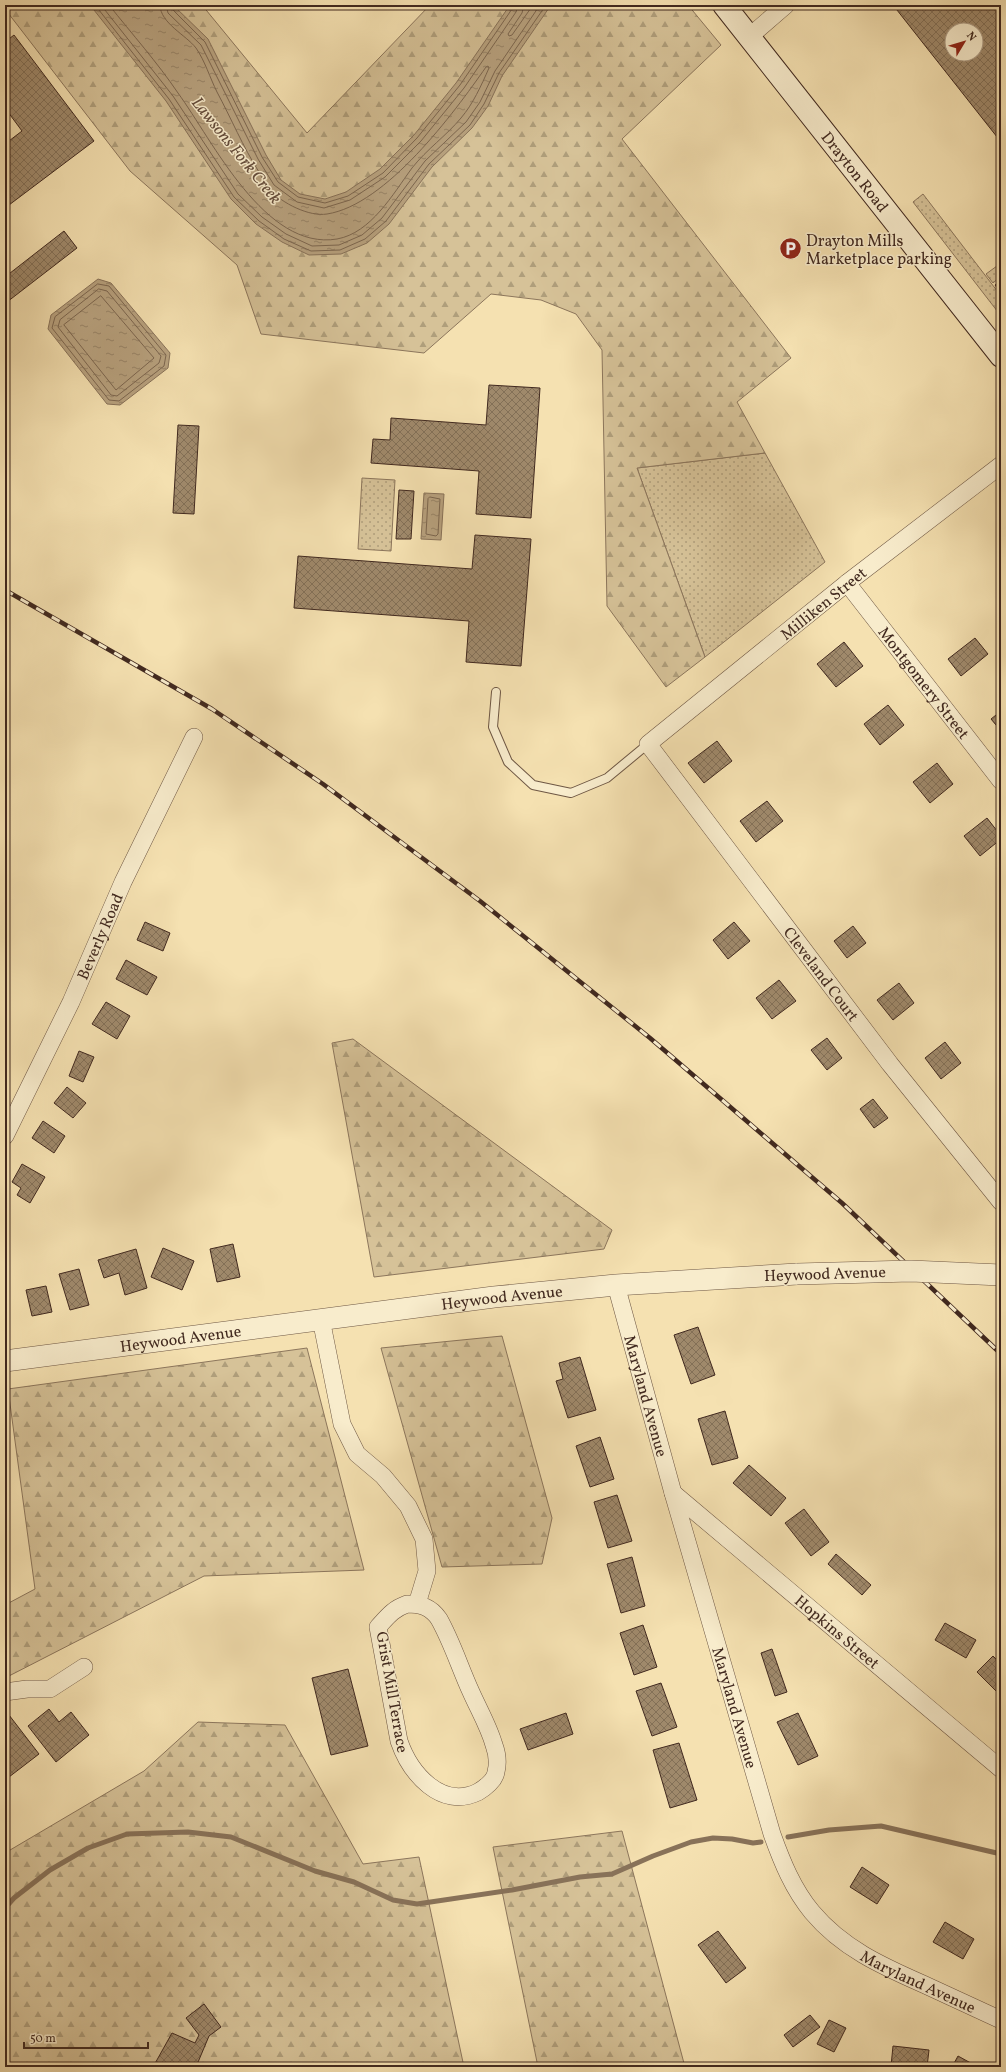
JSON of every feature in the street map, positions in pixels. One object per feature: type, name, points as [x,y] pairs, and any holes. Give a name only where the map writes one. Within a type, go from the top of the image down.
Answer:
[{"type":"main road","name":"Drayton Road","points":[[724,5],[1001,356]]},
{"type":"street","points":[[749,36],[786,5]]},
{"type":"street","name":"Milliken Street","points":[[648,744],[847,583],[1001,465]]},
{"type":"street","name":"Montgomery Street","points":[[847,583],[1001,781]]},
{"type":"street","name":"Beverly Road","points":[[5,1136],[71,1002],[123,882],[194,737]]},
{"type":"street","name":"Cleveland Court","points":[[648,744],[890,1064],[1000,1201]]},
{"type":"street","name":"Heywood Avenue","points":[[5,1361],[494,1297],[616,1285],[797,1274],[911,1271],[1001,1275]]},
{"type":"street","name":"Maryland Avenue","points":[[616,1285],[673,1493],[772,1834],[782,1862],[795,1888],[812,1912],[832,1933],[856,1951],[882,1966],[1001,2020]]},
{"type":"street","points":[[321,1319],[342,1424],[357,1454],[383,1476],[408,1506],[424,1539],[427,1571],[417,1604]]},
{"type":"street","name":"Hopkins Street","points":[[673,1493],[1001,1769]]},
{"type":"street","name":"Grist Mill Terrace","points":[[407,1604],[417,1604],[427,1607],[439,1619],[495,1747],[496,1774],[482,1790],[462,1797],[441,1793],[426,1784],[414,1772],[405,1758],[399,1742],[378,1627],[389,1614],[398,1608],[407,1604]]},
{"type":"street","points":[[5,1692],[27,1689],[50,1689],[84,1667]]},
{"type":"lane","points":[[496,692],[493,727],[508,762],[533,785],[571,793],[607,778],[648,744]]},
{"type":"green space","points":[[5,5],[202,5],[307,133],[430,5],[688,5],[721,45],[622,139],[791,358],[737,402],[765,453],[637,468],[705,657],[666,687],[607,606],[602,350],[576,314],[541,300],[491,294],[424,353],[261,334],[237,265],[130,171],[5,9]]},
{"type":"green space","points":[[923,194],[1001,296],[1001,316],[913,202]]},
{"type":"green space","points":[[1001,263],[1001,276],[993,283],[986,274]]},
{"type":"green space","points":[[765,453],[825,562],[705,657],[637,468]]},
{"type":"green space","points":[[362,478],[395,480],[391,551],[358,549]]},
{"type":"green space","points":[[353,1039],[612,1230],[604,1249],[374,1277],[332,1043]]},
{"type":"green space","points":[[502,1336],[552,1518],[542,1564],[442,1567],[381,1348]]},
{"type":"green space","points":[[307,1348],[364,1570],[204,1576],[5,1678],[5,1605],[35,1589],[8,1389]]},
{"type":"green space","points":[[198,1722],[285,1725],[363,1864],[419,1857],[464,2067],[5,2067],[5,1853],[144,1771]]},
{"type":"green space","points":[[622,1831],[685,2067],[538,2067],[493,1847]]},
{"type":"water","name":"Lawsons Fork Creek","points":[[90,5],[173,5],[208,39],[266,155],[281,180],[300,194],[325,199],[346,192],[380,169],[414,135],[456,83],[510,5],[551,5],[502,76],[488,106],[472,128],[432,167],[389,224],[367,243],[341,254],[309,255],[282,242],[256,224],[231,199],[166,101]]},
{"type":"water","points":[[98,279],[111,283],[170,353],[168,368],[120,405],[107,404],[48,329],[51,315]]},
{"type":"water","points":[[424,493],[444,494],[441,540],[421,539]]},
{"type":"building","points":[[893,5],[1001,5],[1001,142]]},
{"type":"building","points":[[14,35],[94,141],[5,208],[5,144],[22,131],[5,108],[5,42]]},
{"type":"building","points":[[64,231],[77,248],[7,302],[5,299],[5,277]]},
{"type":"building","points":[[1001,281],[1001,293],[995,285]]},
{"type":"building","points":[[489,385],[540,388],[531,518],[476,514],[479,471],[371,463],[373,439],[390,440],[391,418],[486,425]]},
{"type":"building","points":[[178,425],[199,426],[194,514],[173,513]]},
{"type":"building","points":[[399,490],[414,491],[411,539],[396,539]]},
{"type":"building","points":[[475,535],[531,539],[521,666],[466,662],[469,621],[294,608],[298,556],[472,569]]},
{"type":"building","points":[[975,638],[988,654],[961,676],[948,659]]},
{"type":"building","points":[[844,642],[863,666],[836,687],[817,664]]},
{"type":"building","points":[[888,705],[904,725],[880,745],[864,724]]},
{"type":"building","points":[[1001,711],[1001,731],[991,719]]},
{"type":"building","points":[[717,741],[732,761],[704,783],[688,763]]},
{"type":"building","points":[[937,763],[953,784],[930,803],[913,782]]},
{"type":"building","points":[[767,801],[783,821],[756,842],[740,821]]},
{"type":"building","points":[[987,818],[1001,836],[1001,839],[980,856],[964,836]]},
{"type":"building","points":[[145,922],[170,933],[163,951],[137,940]]},
{"type":"building","points":[[734,922],[750,941],[728,959],[713,940]]},
{"type":"building","points":[[853,926],[866,943],[847,958],[834,941]]},
{"type":"building","points":[[126,960],[157,977],[147,995],[116,979]]},
{"type":"building","points":[[779,980],[796,1001],[772,1019],[756,998]]},
{"type":"building","points":[[899,983],[914,1003],[893,1020],[877,1000]]},
{"type":"building","points":[[106,1002],[130,1016],[117,1039],[92,1024]]},
{"type":"building","points":[[827,1038],[842,1058],[827,1070],[811,1050]]},
{"type":"building","points":[[945,1042],[961,1063],[941,1079],[925,1058]]},
{"type":"building","points":[[79,1051],[94,1057],[83,1082],[69,1076]]},
{"type":"building","points":[[67,1087],[86,1103],[73,1118],[54,1103]]},
{"type":"building","points":[[873,1099],[888,1118],[874,1128],[860,1109]]},
{"type":"building","points":[[43,1121],[65,1136],[54,1153],[32,1138]]},
{"type":"building","points":[[22,1164],[45,1177],[30,1203],[17,1195],[21,1188],[12,1182]]},
{"type":"building","points":[[233,1244],[240,1277],[217,1282],[210,1249]]},
{"type":"building","points":[[163,1248],[194,1261],[182,1290],[151,1277]]},
{"type":"building","points":[[136,1249],[147,1288],[125,1295],[119,1273],[104,1278],[98,1260]]},
{"type":"building","points":[[79,1269],[89,1305],[70,1310],[59,1274]]},
{"type":"building","points":[[46,1286],[52,1312],[32,1316],[26,1290]]},
{"type":"building","points":[[698,1327],[715,1375],[691,1384],[674,1335]]},
{"type":"building","points":[[580,1357],[596,1410],[568,1418],[556,1381],[563,1379],[559,1363]]},
{"type":"building","points":[[725,1411],[738,1458],[712,1465],[698,1419]]},
{"type":"building","points":[[600,1437],[614,1479],[590,1487],[576,1446]]},
{"type":"building","points":[[749,1465],[786,1498],[771,1516],[733,1483]]},
{"type":"building","points":[[617,1495],[632,1541],[608,1548],[594,1502]]},
{"type":"building","points":[[804,1509],[829,1542],[811,1556],[785,1523]]},
{"type":"building","points":[[836,1554],[871,1585],[862,1595],[828,1564]]},
{"type":"building","points":[[632,1557],[645,1606],[621,1613],[607,1564]]},
{"type":"building","points":[[945,1623],[976,1640],[966,1658],[935,1640]]},
{"type":"building","points":[[643,1625],[657,1667],[634,1675],[620,1633]]},
{"type":"building","points":[[772,1649],[787,1692],[775,1696],[761,1653]]},
{"type":"building","points":[[993,1656],[1001,1664],[1001,1689],[998,1693],[977,1672]]},
{"type":"building","points":[[348,1669],[368,1746],[331,1755],[312,1678]]},
{"type":"building","points":[[661,1683],[677,1727],[652,1736],[636,1691]]},
{"type":"building","points":[[49,1709],[59,1722],[71,1712],[89,1735],[56,1762],[28,1726]]},
{"type":"building","points":[[566,1713],[573,1734],[528,1750],[520,1729]]},
{"type":"building","points":[[798,1713],[818,1756],[798,1765],[777,1722]]},
{"type":"building","points":[[9,1715],[39,1754],[9,1777],[5,1772],[5,1718]]},
{"type":"building","points":[[679,1743],[697,1800],[670,1808],[653,1750]]},
{"type":"building","points":[[862,1867],[889,1885],[877,1904],[850,1887]]},
{"type":"building","points":[[945,1922],[974,1939],[963,1959],[933,1942]]},
{"type":"building","points":[[718,1931],[746,1968],[726,1983],[698,1945]]},
{"type":"building","points":[[204,2004],[221,2027],[209,2036],[196,2067],[153,2067],[172,2033],[195,2043],[199,2035],[186,2018]]},
{"type":"building","points":[[810,2015],[820,2027],[793,2047],[784,2035]]},
{"type":"building","points":[[829,2020],[846,2028],[834,2052],[817,2044]]},
{"type":"building","points":[[893,2046],[929,2050],[927,2067],[891,2066]]},
{"type":"building","points":[[958,2056],[978,2067],[952,2067]]},
{"type":"waterway","points":[[788,1837],[829,1830],[881,1826],[1001,1854]]},
{"type":"waterway","points":[[5,1908],[14,1898],[50,1870],[88,1848],[127,1834],[188,1832],[231,1837],[315,1871],[354,1882],[393,1900],[417,1904],[512,1890],[580,1877],[612,1874],[653,1856],[691,1842],[713,1838],[732,1839],[753,1843],[761,1842]]},
{"type":"railway","points":[[5,590],[212,709],[323,784],[480,901],[650,1038],[842,1203],[1001,1354]]},
{"type":"place","name":"Drayton Mills Marketplace parking","points":[[791,249]]}]
